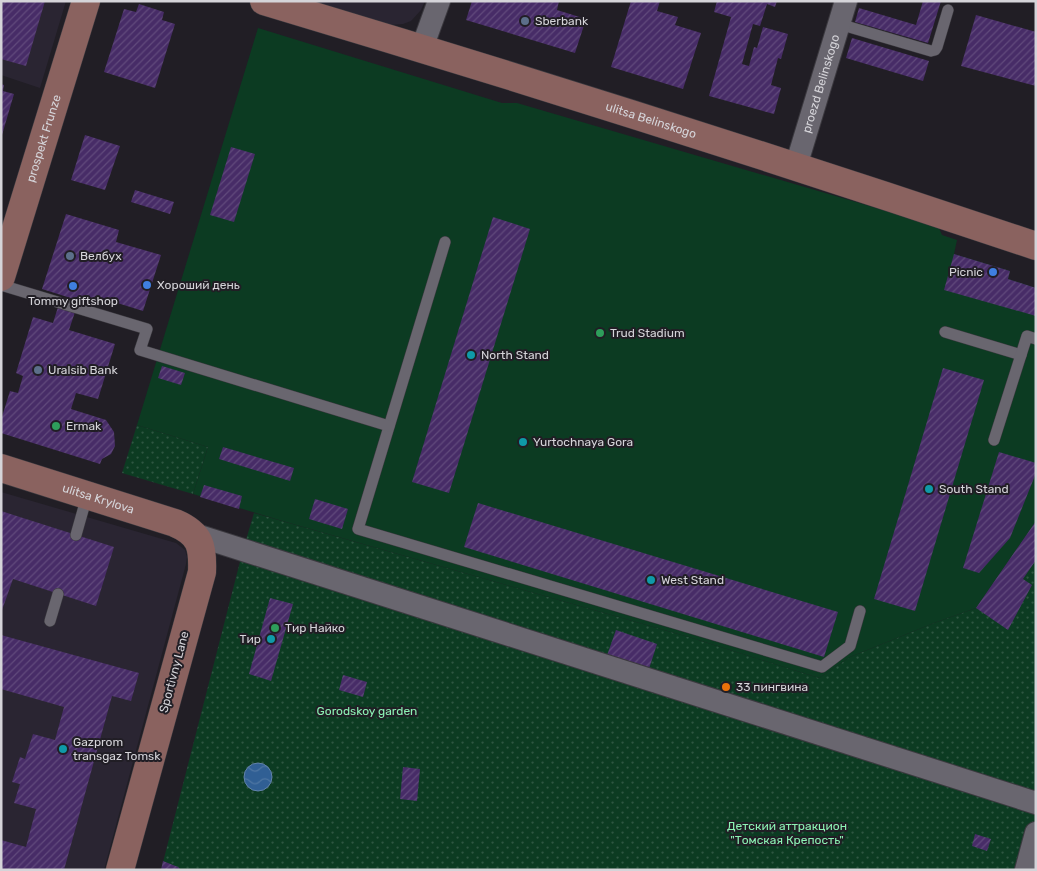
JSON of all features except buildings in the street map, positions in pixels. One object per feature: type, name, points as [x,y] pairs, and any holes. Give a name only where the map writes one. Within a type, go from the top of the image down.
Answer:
[{"type":"street","name":"prospekt Frunze","points":[[1,277],[86,1]]},
{"type":"street","name":"ulitsa Belinskogo","points":[[264,1],[422,48],[796,166],[1036,246]]},
{"type":"street","points":[[422,48],[439,1]]},
{"type":"street","name":"proezd Belinskogo","points":[[796,166],[846,1]]},
{"type":"street","name":"ulitsa Krylova","points":[[1,468],[175,523],[194,534]]},
{"type":"street","points":[[194,534],[1036,803]]},
{"type":"street","name":"Sportivny Lane","points":[[120,870],[202,572],[202,556],[194,534]]},
{"type":"street","points":[[1026,870],[1036,833]]},
{"type":"lane","points":[[839,24],[931,51],[937,47],[948,10]]},
{"type":"lane","points":[[445,242],[358,529],[822,667],[850,646],[860,611]]},
{"type":"lane","points":[[1,285],[147,329],[140,350],[389,426]]},
{"type":"lane","points":[[946,332],[1021,355]]},
{"type":"lane","points":[[994,440],[1027,336],[1036,339]]},
{"type":"lane","points":[[76,535],[87,496]]},
{"type":"lane","points":[[50,620],[58,594]]},
{"type":"shaded area","points":[[1,1],[66,1],[40,88],[1,75]]},
{"type":"shaded area","points":[[311,1],[425,1],[421,10],[411,21],[390,25]]},
{"type":"shaded area","points":[[1,492],[176,543],[185,550],[187,557],[104,870],[1,870]]},
{"type":"green space","name":"Trud Stadium","points":[[258,28],[502,103],[517,103],[938,226],[942,235],[957,240],[954,254],[1010,271],[1008,279],[1036,288],[1036,521],[976,608],[850,657],[819,678],[692,638],[193,494],[208,447],[137,425]]},
{"type":"green space","points":[[137,425],[208,447],[193,494],[122,473]]},
{"type":"green space","name":"Gorodskoy garden","points":[[254,513],[692,638],[819,678],[850,657],[976,608],[1036,521],[1036,870],[161,870]]},
{"type":"water","points":[[258,763],[268,767],[272,777],[268,787],[258,791],[248,787],[244,777],[248,767]]},
{"type":"place","name":"Sberbank","points":[[525,21]]},
{"type":"place","name":"Велбух","points":[[70,256]]},
{"type":"place","name":"Picnic","points":[[993,272]]},
{"type":"place","name":"Хороший день","points":[[147,285]]},
{"type":"place","name":"Tommy giftshop","points":[[73,286]]},
{"type":"place","name":"Trud Stadium","points":[[600,333]]},
{"type":"place","name":"North Stand","points":[[471,355]]},
{"type":"place","name":"Uralsib Bank","points":[[38,370]]},
{"type":"place","name":"Ermak","points":[[56,426]]},
{"type":"place","name":"Yurtochnaya Gora","points":[[523,442]]},
{"type":"place","name":"South Stand","points":[[929,489]]},
{"type":"place","name":"West Stand","points":[[651,580]]},
{"type":"place","name":"Тир Найко","points":[[275,628]]},
{"type":"place","name":"Тир","points":[[271,639]]},
{"type":"place","name":"33 пингвина","points":[[726,687]]},
{"type":"place","name":"Gazprom transgaz Tomsk","points":[[63,749]]},
{"type":"park label","name":"Детский аттракцион \"Томская Крепость\"","points":[[787,833]]}]
